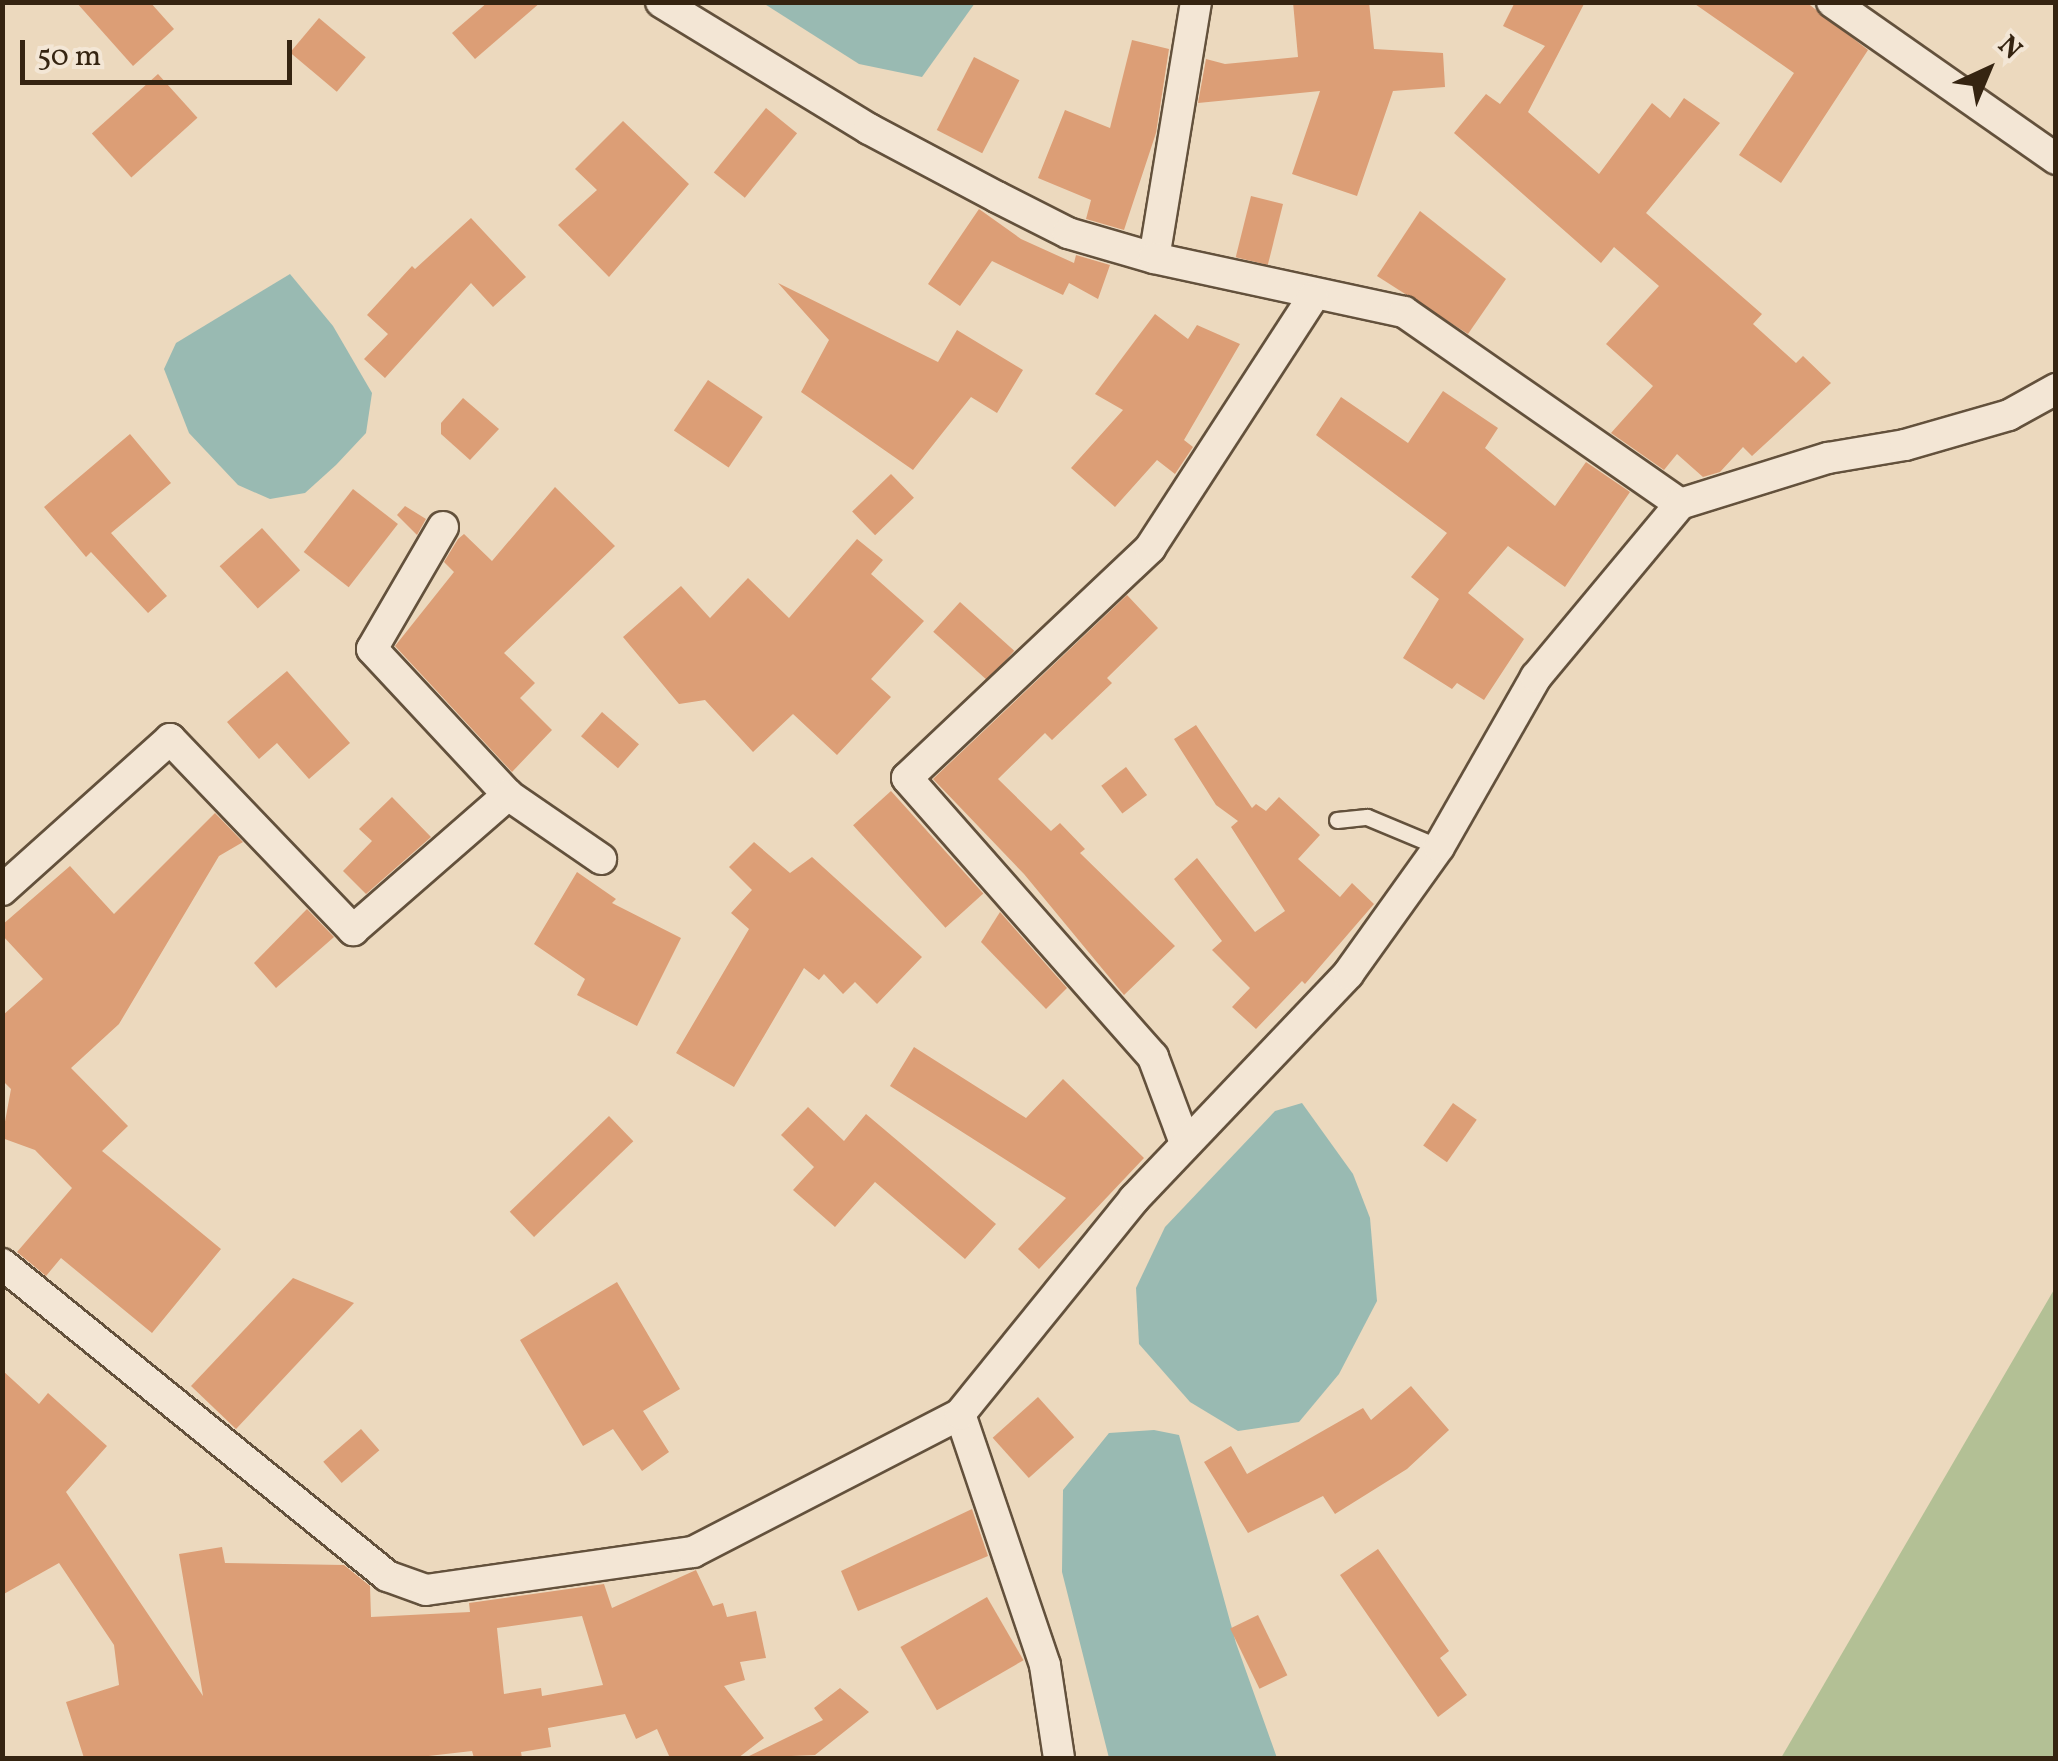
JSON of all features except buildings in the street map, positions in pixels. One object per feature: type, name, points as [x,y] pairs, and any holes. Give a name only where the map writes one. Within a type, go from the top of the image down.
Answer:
[{"type":"street","points":[[662,2],[869,129],[1068,233],[1313,296],[1404,312],[1680,504]]},
{"type":"street","points":[[1154,258],[1196,2]]},
{"type":"street","points":[[1832,2],[2056,159]]},
{"type":"street","points":[[1185,1144],[1152,1056],[906,778],[1150,548],[1313,296]]},
{"type":"street","points":[[2,1264],[387,1576],[426,1590],[693,1552],[960,1414],[1025,1328],[1185,1144],[1348,974],[1438,847],[1536,677],[1680,504],[1828,458],[1905,445],[2009,415],[2056,389]]},
{"type":"street","points":[[443,527],[372,648],[508,795],[601,859]]},
{"type":"street","points":[[2,890],[170,739],[353,930],[508,795]]},
{"type":"street","points":[[960,1414],[1045,1665],[1059,1758]]},
{"type":"lane","points":[[1337,820],[1367,818],[1438,847]]},
{"type":"green space","points":[[2055,1288],[2055,1758],[1781,1758]]},
{"type":"water","points":[[763,3],[975,3],[922,77],[859,64]]},
{"type":"water","points":[[290,274],[333,326],[372,393],[366,433],[336,465],[305,493],[270,499],[238,485],[189,433],[164,369],[176,343]]},
{"type":"water","points":[[1302,1103],[1353,1174],[1370,1218],[1377,1301],[1339,1374],[1299,1422],[1238,1431],[1190,1402],[1139,1344],[1136,1288],[1165,1227],[1275,1111]]},
{"type":"water","points":[[1154,1430],[1179,1435],[1236,1643],[1277,1758],[1109,1758],[1062,1572],[1063,1490],[1109,1433]]}]
